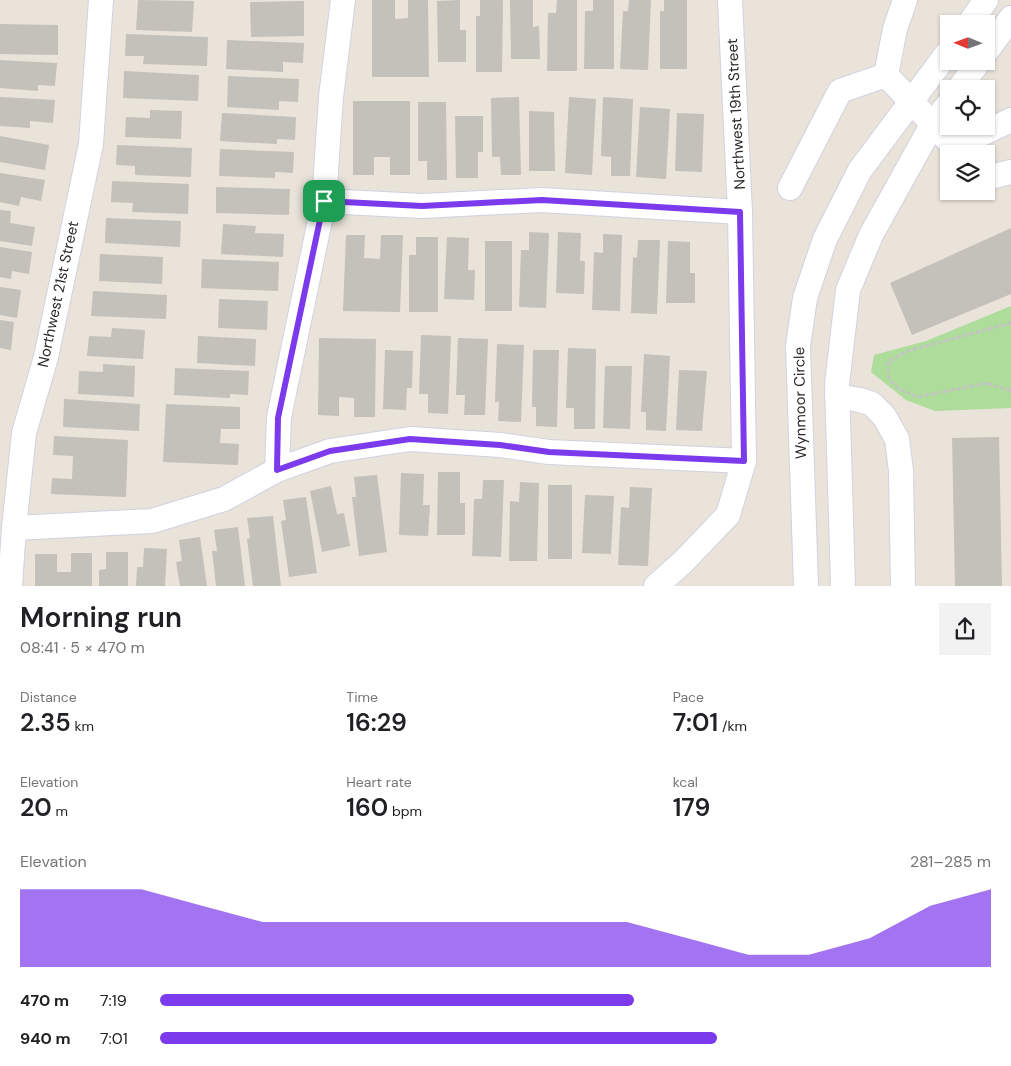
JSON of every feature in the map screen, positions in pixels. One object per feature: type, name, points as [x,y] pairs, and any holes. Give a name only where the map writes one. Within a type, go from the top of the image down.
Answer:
[{"type":"street","name":"Northwest 21st Street","points":[[10,586],[24,433],[46,357],[91,144],[101,0]]},
{"type":"street","points":[[277,470],[278,418],[324,201],[331,97],[343,0]]},
{"type":"street","name":"Northwest 19th Street","points":[[656,586],[683,562],[728,515],[744,461],[740,212],[730,0]]},
{"type":"street","points":[[886,75],[895,29],[905,0]]},
{"type":"street","points":[[975,15],[986,0]]},
{"type":"street","points":[[995,40],[1011,18]]},
{"type":"street","name":"Wynmoor Circle","points":[[806,586],[798,346],[805,298],[826,239],[860,170],[940,63]]},
{"type":"street","points":[[886,75],[952,145]]},
{"type":"street","points":[[790,188],[840,91],[886,75]]},
{"type":"street","points":[[843,586],[837,384],[848,290],[871,235],[932,126],[940,115]]},
{"type":"street","points":[[966,145],[1011,120]]},
{"type":"street","points":[[995,176],[1011,172]]},
{"type":"street","points":[[324,201],[422,206],[542,200],[740,212]]},
{"type":"street","points":[[837,396],[872,404],[884,416],[897,439],[901,471],[903,586]]},
{"type":"street","points":[[14,528],[152,521],[224,499],[277,470],[330,451],[410,439],[500,445],[549,452],[744,461]]},
{"type":"path","points":[[1011,323],[907,351],[888,362],[889,379],[899,389],[917,397],[987,383],[1011,391]]},
{"type":"green space","points":[[1011,306],[1011,408],[935,411],[906,400],[871,372],[874,355],[926,341]]},
{"type":"building","points":[[138,0],[194,1],[192,32],[136,30]]},
{"type":"building","points":[[372,0],[395,0],[395,19],[408,18],[408,0],[428,0],[429,77],[372,77]]},
{"type":"building","points":[[460,0],[460,30],[466,30],[466,62],[438,62],[437,1]]},
{"type":"building","points":[[480,0],[503,0],[502,72],[476,72],[476,16],[480,16]]},
{"type":"building","points":[[510,0],[533,0],[533,27],[539,26],[540,59],[511,59]]},
{"type":"building","points":[[557,0],[577,0],[577,71],[547,71],[548,13],[556,13]]},
{"type":"building","points":[[593,0],[614,0],[614,69],[584,69],[585,11],[593,11]]},
{"type":"building","points":[[629,0],[651,0],[648,70],[620,69],[623,11],[628,11]]},
{"type":"building","points":[[664,0],[687,0],[687,69],[660,69],[660,11],[664,11]]},
{"type":"building","points":[[304,1],[304,36],[251,37],[250,2]]},
{"type":"building","points":[[0,24],[58,25],[58,55],[0,54]]},
{"type":"building","points":[[126,34],[208,37],[207,66],[143,64],[144,56],[125,56]]},
{"type":"building","points":[[227,40],[304,43],[303,63],[283,62],[283,72],[226,69]]},
{"type":"building","points":[[0,60],[57,63],[55,86],[38,85],[38,91],[0,88]]},
{"type":"building","points":[[124,71],[199,75],[198,101],[123,98]]},
{"type":"building","points":[[228,76],[299,79],[298,102],[279,101],[279,110],[227,107]]},
{"type":"building","points":[[0,97],[55,100],[53,123],[30,121],[30,128],[0,126]]},
{"type":"building","points":[[519,97],[521,175],[501,175],[500,157],[492,157],[491,98]]},
{"type":"building","points":[[569,97],[596,99],[592,175],[565,173]]},
{"type":"building","points":[[603,97],[633,99],[630,176],[611,176],[611,157],[601,156]]},
{"type":"building","points":[[353,101],[410,101],[410,175],[390,175],[390,157],[374,157],[374,175],[353,175]]},
{"type":"building","points":[[418,102],[446,102],[447,180],[427,180],[427,161],[418,161]]},
{"type":"building","points":[[640,107],[670,109],[666,179],[636,177]]},
{"type":"building","points":[[150,110],[182,111],[181,139],[125,137],[126,117],[150,118]]},
{"type":"building","points":[[529,111],[554,112],[555,171],[529,171]]},
{"type":"building","points":[[222,113],[296,117],[295,140],[277,139],[277,144],[220,141]]},
{"type":"building","points":[[677,113],[704,114],[702,172],[675,171]]},
{"type":"building","points":[[455,116],[483,116],[483,152],[478,152],[478,178],[456,178]]},
{"type":"building","points":[[0,136],[49,145],[45,170],[0,162]]},
{"type":"building","points":[[117,145],[192,148],[191,177],[135,175],[135,166],[116,165]]},
{"type":"building","points":[[220,149],[294,152],[293,173],[275,172],[275,178],[219,176]]},
{"type":"building","points":[[0,173],[45,180],[41,201],[21,197],[19,206],[0,202]]},
{"type":"building","points":[[112,181],[189,184],[188,214],[132,212],[133,203],[111,202]]},
{"type":"building","points":[[216,187],[290,189],[289,215],[216,213]]},
{"type":"building","points":[[0,210],[11,211],[10,223],[35,227],[32,246],[0,241]]},
{"type":"building","points":[[106,218],[181,221],[180,247],[105,243]]},
{"type":"building","points":[[223,224],[256,226],[255,233],[284,234],[283,257],[221,254]]},
{"type":"building","points":[[1011,228],[1011,294],[912,335],[890,283]]},
{"type":"building","points":[[529,232],[549,233],[546,308],[519,307],[521,250],[529,250]]},
{"type":"building","points":[[558,232],[581,233],[580,261],[585,261],[584,294],[556,293]]},
{"type":"building","points":[[603,234],[622,235],[620,311],[592,310],[594,252],[603,253]]},
{"type":"building","points":[[346,235],[365,235],[364,258],[380,259],[381,235],[403,235],[400,312],[343,311]]},
{"type":"building","points":[[416,237],[438,237],[438,312],[409,312],[409,255],[416,255]]},
{"type":"building","points":[[447,237],[469,238],[468,270],[475,270],[474,300],[444,299]]},
{"type":"building","points":[[638,240],[660,240],[657,314],[631,313],[633,257],[637,258]]},
{"type":"building","points":[[485,241],[512,241],[512,311],[485,311]]},
{"type":"building","points":[[668,241],[690,242],[690,273],[695,273],[695,303],[666,303]]},
{"type":"building","points":[[0,247],[32,252],[29,274],[12,271],[11,279],[0,277]]},
{"type":"building","points":[[100,254],[163,257],[162,284],[99,281]]},
{"type":"building","points":[[202,259],[279,262],[278,291],[201,288]]},
{"type":"building","points":[[0,287],[21,290],[17,318],[0,315]]},
{"type":"building","points":[[93,291],[167,295],[166,319],[91,316]]},
{"type":"building","points":[[219,299],[268,301],[267,330],[218,328]]},
{"type":"building","points":[[0,320],[14,322],[11,350],[0,348]]},
{"type":"building","points":[[112,328],[145,330],[143,359],[87,356],[89,336],[111,337]]},
{"type":"building","points":[[421,335],[451,336],[448,414],[428,413],[428,394],[419,394]]},
{"type":"building","points":[[198,336],[256,339],[255,366],[197,363]]},
{"type":"building","points":[[319,338],[376,339],[375,417],[354,417],[354,398],[339,397],[339,416],[318,415]]},
{"type":"building","points":[[458,338],[488,339],[485,415],[464,415],[465,395],[456,395]]},
{"type":"building","points":[[497,344],[524,345],[521,422],[498,421],[499,402],[495,402]]},
{"type":"building","points":[[568,348],[596,349],[595,429],[574,429],[574,408],[566,408]]},
{"type":"building","points":[[385,350],[413,351],[412,388],[407,388],[406,410],[383,409]]},
{"type":"building","points":[[533,350],[559,350],[557,427],[536,426],[536,407],[532,407]]},
{"type":"building","points":[[644,354],[670,356],[666,431],[646,430],[646,412],[641,412]]},
{"type":"building","points":[[103,364],[135,366],[134,397],[78,394],[79,371],[103,372]]},
{"type":"building","points":[[605,366],[632,366],[630,429],[603,428]]},
{"type":"building","points":[[175,368],[249,371],[248,395],[230,394],[230,398],[174,395]]},
{"type":"building","points":[[679,370],[707,371],[702,431],[676,430]]},
{"type":"building","points":[[64,399],[140,404],[139,431],[63,427]]},
{"type":"building","points":[[166,404],[240,407],[240,429],[221,429],[220,443],[239,444],[238,465],[163,462]]},
{"type":"building","points":[[54,436],[128,440],[126,497],[51,494],[52,478],[72,479],[73,456],[53,455]]},
{"type":"building","points":[[999,437],[1002,586],[955,586],[952,438]]},
{"type":"building","points":[[438,472],[460,472],[460,503],[465,503],[465,535],[437,535]]},
{"type":"building","points":[[401,473],[424,474],[423,505],[430,505],[428,536],[399,535]]},
{"type":"building","points":[[377,475],[387,552],[359,556],[352,497],[356,497],[354,477]]},
{"type":"building","points":[[483,480],[504,480],[501,557],[472,556],[474,499],[482,499]]},
{"type":"building","points":[[520,482],[539,483],[537,561],[509,561],[510,501],[519,502]]},
{"type":"building","points":[[548,485],[572,485],[572,559],[548,559]]},
{"type":"building","points":[[331,486],[337,514],[344,513],[350,546],[322,552],[310,491]]},
{"type":"building","points":[[630,487],[652,488],[648,566],[618,565],[621,507],[629,508]]},
{"type":"building","points":[[585,495],[614,496],[611,554],[582,553]]},
{"type":"building","points":[[306,497],[317,573],[289,577],[281,521],[286,520],[283,500]]},
{"type":"building","points":[[273,516],[281,586],[253,586],[247,539],[250,538],[247,518]]},
{"type":"building","points":[[238,527],[245,586],[216,586],[212,551],[217,551],[214,530]]},
{"type":"building","points":[[200,537],[207,586],[180,586],[176,562],[182,561],[179,540]]},
{"type":"building","points":[[144,548],[167,549],[165,586],[136,586],[137,567],[143,567]]},
{"type":"building","points":[[106,552],[128,552],[128,586],[99,586],[99,570],[106,569]]},
{"type":"building","points":[[71,553],[92,553],[92,586],[35,586],[35,554],[57,554],[57,572],[71,572]]},
{"type":"route","points":[[542,200],[740,212],[744,461],[549,452],[500,445],[410,439],[330,451],[277,470],[278,418],[324,201],[422,206],[542,200]]}]
